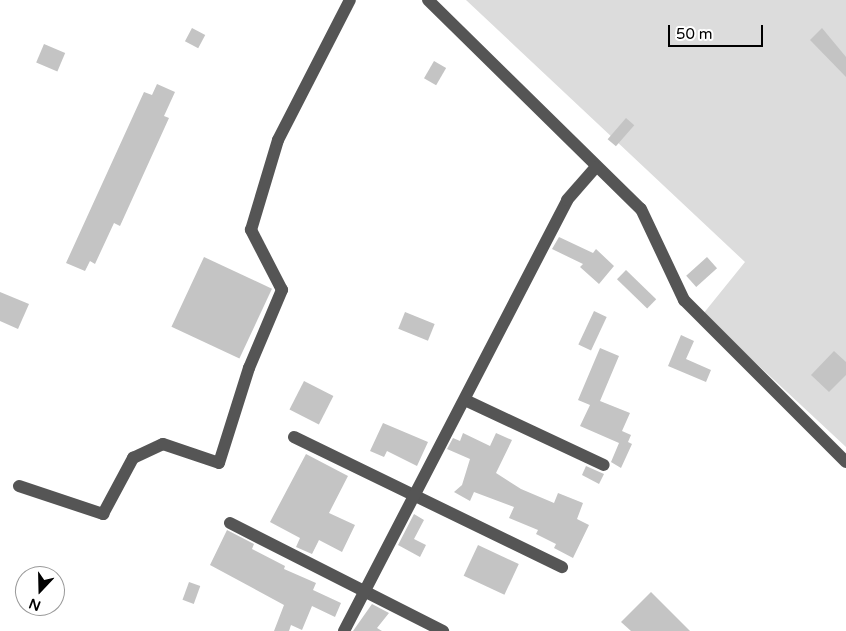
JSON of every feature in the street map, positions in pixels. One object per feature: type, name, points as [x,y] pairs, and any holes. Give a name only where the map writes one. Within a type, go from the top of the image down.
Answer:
[{"type":"street","points":[[19,486],[103,514],[134,458],[163,444],[219,463],[249,368],[282,290],[251,230],[278,140],[350,0]]},
{"type":"street","points":[[428,0],[595,168],[641,209],[684,300],[846,462]]},
{"type":"street","points":[[344,631],[567,200],[595,168]]},
{"type":"street","points":[[465,400],[604,465]]},
{"type":"street","points":[[294,438],[415,494],[562,567]]},
{"type":"street","points":[[230,523],[442,631]]},
{"type":"shaded area","points":[[466,0],[846,0],[846,447],[703,314],[745,262]]},
{"type":"building","points":[[192,28],[205,35],[198,48],[185,41]]},
{"type":"building","points":[[822,28],[846,57],[846,77],[810,40]]},
{"type":"building","points":[[44,44],[65,53],[57,71],[36,62]]},
{"type":"building","points":[[434,61],[446,68],[436,85],[424,78]]},
{"type":"building","points":[[157,84],[175,92],[164,116],[169,118],[120,226],[114,223],[95,264],[90,261],[85,271],[66,263],[144,92],[152,95]]},
{"type":"building","points":[[626,118],[634,125],[616,146],[608,139]]},
{"type":"building","points":[[559,237],[593,253],[596,249],[614,266],[599,284],[580,267],[583,264],[552,249]]},
{"type":"building","points":[[204,257],[272,289],[239,358],[171,327]]},
{"type":"building","points":[[707,257],[717,268],[696,287],[686,276]]},
{"type":"building","points":[[626,270],[656,299],[647,309],[617,279]]},
{"type":"building","points":[[0,292],[29,304],[18,329],[0,321]]},
{"type":"building","points":[[594,311],[607,317],[591,350],[578,345]]},
{"type":"building","points":[[405,312],[435,324],[428,341],[398,329]]},
{"type":"building","points":[[681,335],[694,341],[686,359],[711,370],[706,382],[668,366]]},
{"type":"building","points":[[600,348],[619,356],[600,401],[630,413],[622,431],[631,435],[628,442],[632,444],[621,468],[611,462],[619,443],[580,426],[590,405],[578,400]]},
{"type":"building","points":[[834,351],[846,362],[846,375],[829,392],[811,375]]},
{"type":"building","points":[[304,381],[333,396],[319,424],[289,410]]},
{"type":"building","points":[[383,423],[428,442],[417,466],[387,451],[384,457],[370,451]]},
{"type":"building","points":[[463,433],[490,446],[496,433],[512,440],[496,473],[521,489],[554,503],[558,493],[583,503],[577,519],[589,525],[573,558],[554,548],[556,544],[536,534],[538,530],[509,518],[514,507],[474,492],[470,501],[454,492],[462,485],[470,459],[447,449],[453,438],[460,441]]},
{"type":"building","points":[[306,454],[348,476],[329,513],[355,525],[342,552],[319,540],[312,554],[296,547],[300,538],[270,522]]},
{"type":"building","points":[[586,466],[604,474],[599,484],[582,475]]},
{"type":"building","points":[[414,514],[424,520],[414,539],[426,545],[420,557],[398,545]]},
{"type":"building","points":[[227,530],[254,544],[252,549],[285,566],[284,569],[316,583],[313,590],[341,603],[335,617],[312,606],[302,630],[291,625],[289,631],[274,631],[284,605],[210,565]]},
{"type":"building","points":[[478,545],[519,564],[504,595],[464,576]]},
{"type":"building","points":[[189,582],[200,586],[194,604],[183,600]]},
{"type":"building","points":[[651,592],[690,631],[631,631],[621,622]]},
{"type":"building","points":[[372,604],[389,613],[377,628],[382,631],[353,631]]}]
